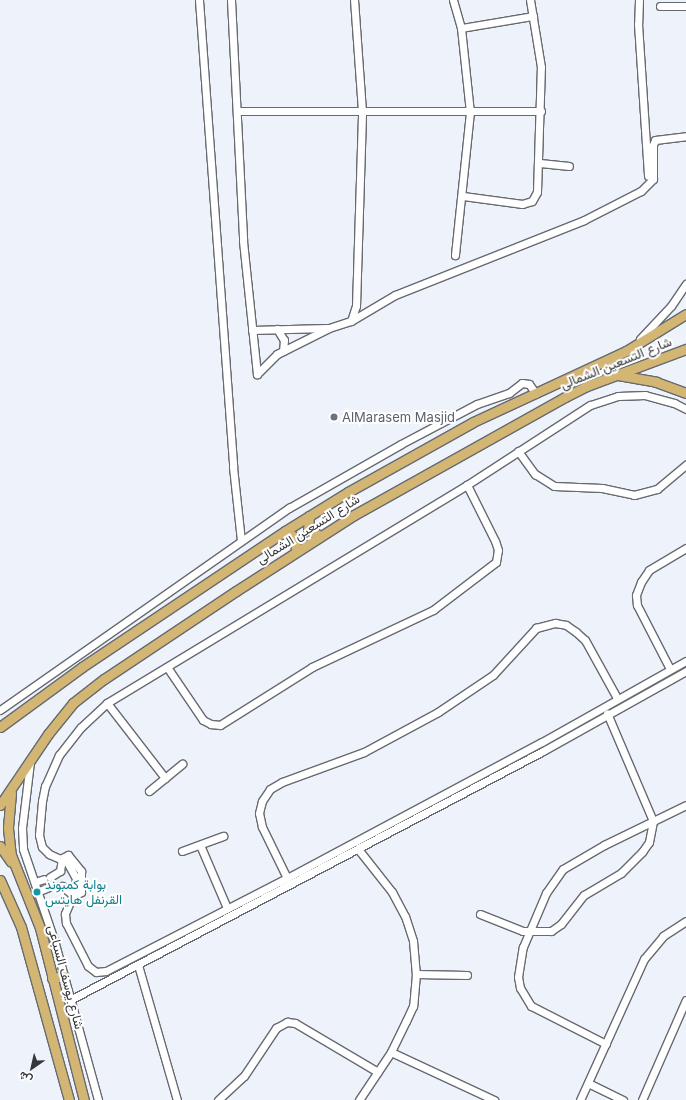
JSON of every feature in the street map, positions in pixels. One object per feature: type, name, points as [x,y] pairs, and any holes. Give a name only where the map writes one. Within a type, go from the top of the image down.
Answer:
[{"type":"main road","name":"شارع التسعين الشمالى","points":[[0,727],[82,666],[285,530],[452,434],[632,348],[686,314]]},
{"type":"main road","name":"شارع التسعين الشمالى","points":[[0,805],[11,792],[30,760],[57,721],[87,692],[296,551],[368,506],[565,397],[617,375],[686,349]]},
{"type":"main road","points":[[617,375],[656,382],[686,393]]},
{"type":"main road","points":[[309,516],[308,529],[320,536]]},
{"type":"main road","points":[[285,530],[297,539],[296,551]]},
{"type":"main road","name":"شارع يوسف السباعى","points":[[11,792],[8,837],[14,863],[35,913],[84,1100]]},
{"type":"main road","points":[[0,846],[8,859],[14,863]]},
{"type":"main road","points":[[0,880],[21,927],[69,1100]]},
{"type":"main road","points":[[52,978],[64,976]]},
{"type":"street","points":[[199,0],[230,429],[241,541]]},
{"type":"street","points":[[231,0],[238,111],[243,241],[257,374],[271,358],[283,351],[329,328],[351,322],[395,295],[584,220],[641,191],[653,178],[654,141],[659,138],[686,136]]},
{"type":"street","points":[[351,322],[356,306],[362,111],[354,0]]},
{"type":"street","points":[[453,0],[461,28],[470,112],[463,196],[455,255]]},
{"type":"street","points":[[463,196],[528,204],[538,192],[542,112],[541,67],[530,0]]},
{"type":"street","points":[[639,0],[638,24],[648,176]]},
{"type":"street","points":[[660,6],[686,5]]},
{"type":"street","points":[[461,28],[533,16]]},
{"type":"street","points":[[238,111],[542,112]]},
{"type":"street","points":[[540,163],[569,166]]},
{"type":"street","points":[[632,348],[666,313],[686,284]]},
{"type":"street","points":[[252,330],[329,328]]},
{"type":"street","points":[[277,329],[284,340],[283,351]]},
{"type":"street","points":[[0,710],[289,508],[401,444],[477,404],[509,393],[522,383],[530,384],[536,394]]},
{"type":"street","points":[[686,409],[674,403],[645,395],[618,396],[590,405],[467,485],[107,703],[70,740],[59,755],[45,786],[39,816],[40,842],[45,851],[62,858],[74,872],[76,884],[74,896],[65,914],[66,923],[88,966],[96,972],[106,971],[287,878],[542,742],[617,698],[686,661]]},
{"type":"street","points":[[518,451],[535,474],[554,486],[597,488],[634,495],[657,489],[686,465]]},
{"type":"street","points":[[167,667],[203,720],[211,724],[220,725],[312,667],[434,610],[496,562],[498,550],[496,541],[467,485]]},
{"type":"street","points":[[670,669],[637,605],[636,595],[640,582],[649,570],[686,548]]},
{"type":"street","points":[[287,878],[262,827],[259,813],[262,801],[270,789],[282,782],[364,752],[438,712],[493,675],[536,628],[555,623],[566,625],[576,632],[585,640],[617,698]]},
{"type":"street","points":[[70,1000],[554,745],[686,671]]},
{"type":"street","points":[[107,703],[165,778]]},
{"type":"street","points":[[480,914],[530,931],[543,933],[558,927],[584,895],[628,867],[649,842],[653,821],[607,714]]},
{"type":"street","points":[[30,760],[22,835],[25,856],[39,891],[98,1100]]},
{"type":"street","points":[[149,791],[182,764]]},
{"type":"street","points":[[606,1044],[540,1013],[524,998],[518,978],[518,966],[530,931],[546,893],[564,869],[576,860],[686,805]]},
{"type":"street","points":[[182,851],[223,836]]},
{"type":"street","points":[[200,845],[227,908]]},
{"type":"street","points":[[358,849],[392,892],[405,916],[414,946],[416,974],[413,1006],[391,1052],[359,1100]]},
{"type":"street","points":[[35,882],[60,871],[62,858]]},
{"type":"street","points":[[39,891],[50,887],[62,886],[74,896]]},
{"type":"street","points":[[580,1100],[649,951],[670,930],[686,921]]},
{"type":"street","points":[[138,965],[177,1100]]},
{"type":"street","points":[[416,974],[467,975]]},
{"type":"street","points":[[642,1100],[686,1000]]},
{"type":"street","points":[[218,1100],[244,1076],[276,1028],[287,1022],[295,1023],[378,1072]]},
{"type":"street","points":[[391,1052],[494,1100]]},
{"type":"street","points":[[588,1083],[623,1100]]},
{"type":"place","name":"AlMarasem Masjid","points":[[334,417]]},
{"type":"place","name":"بوابة كمبوند القرنفل هايتس","points":[[37,892]]}]
